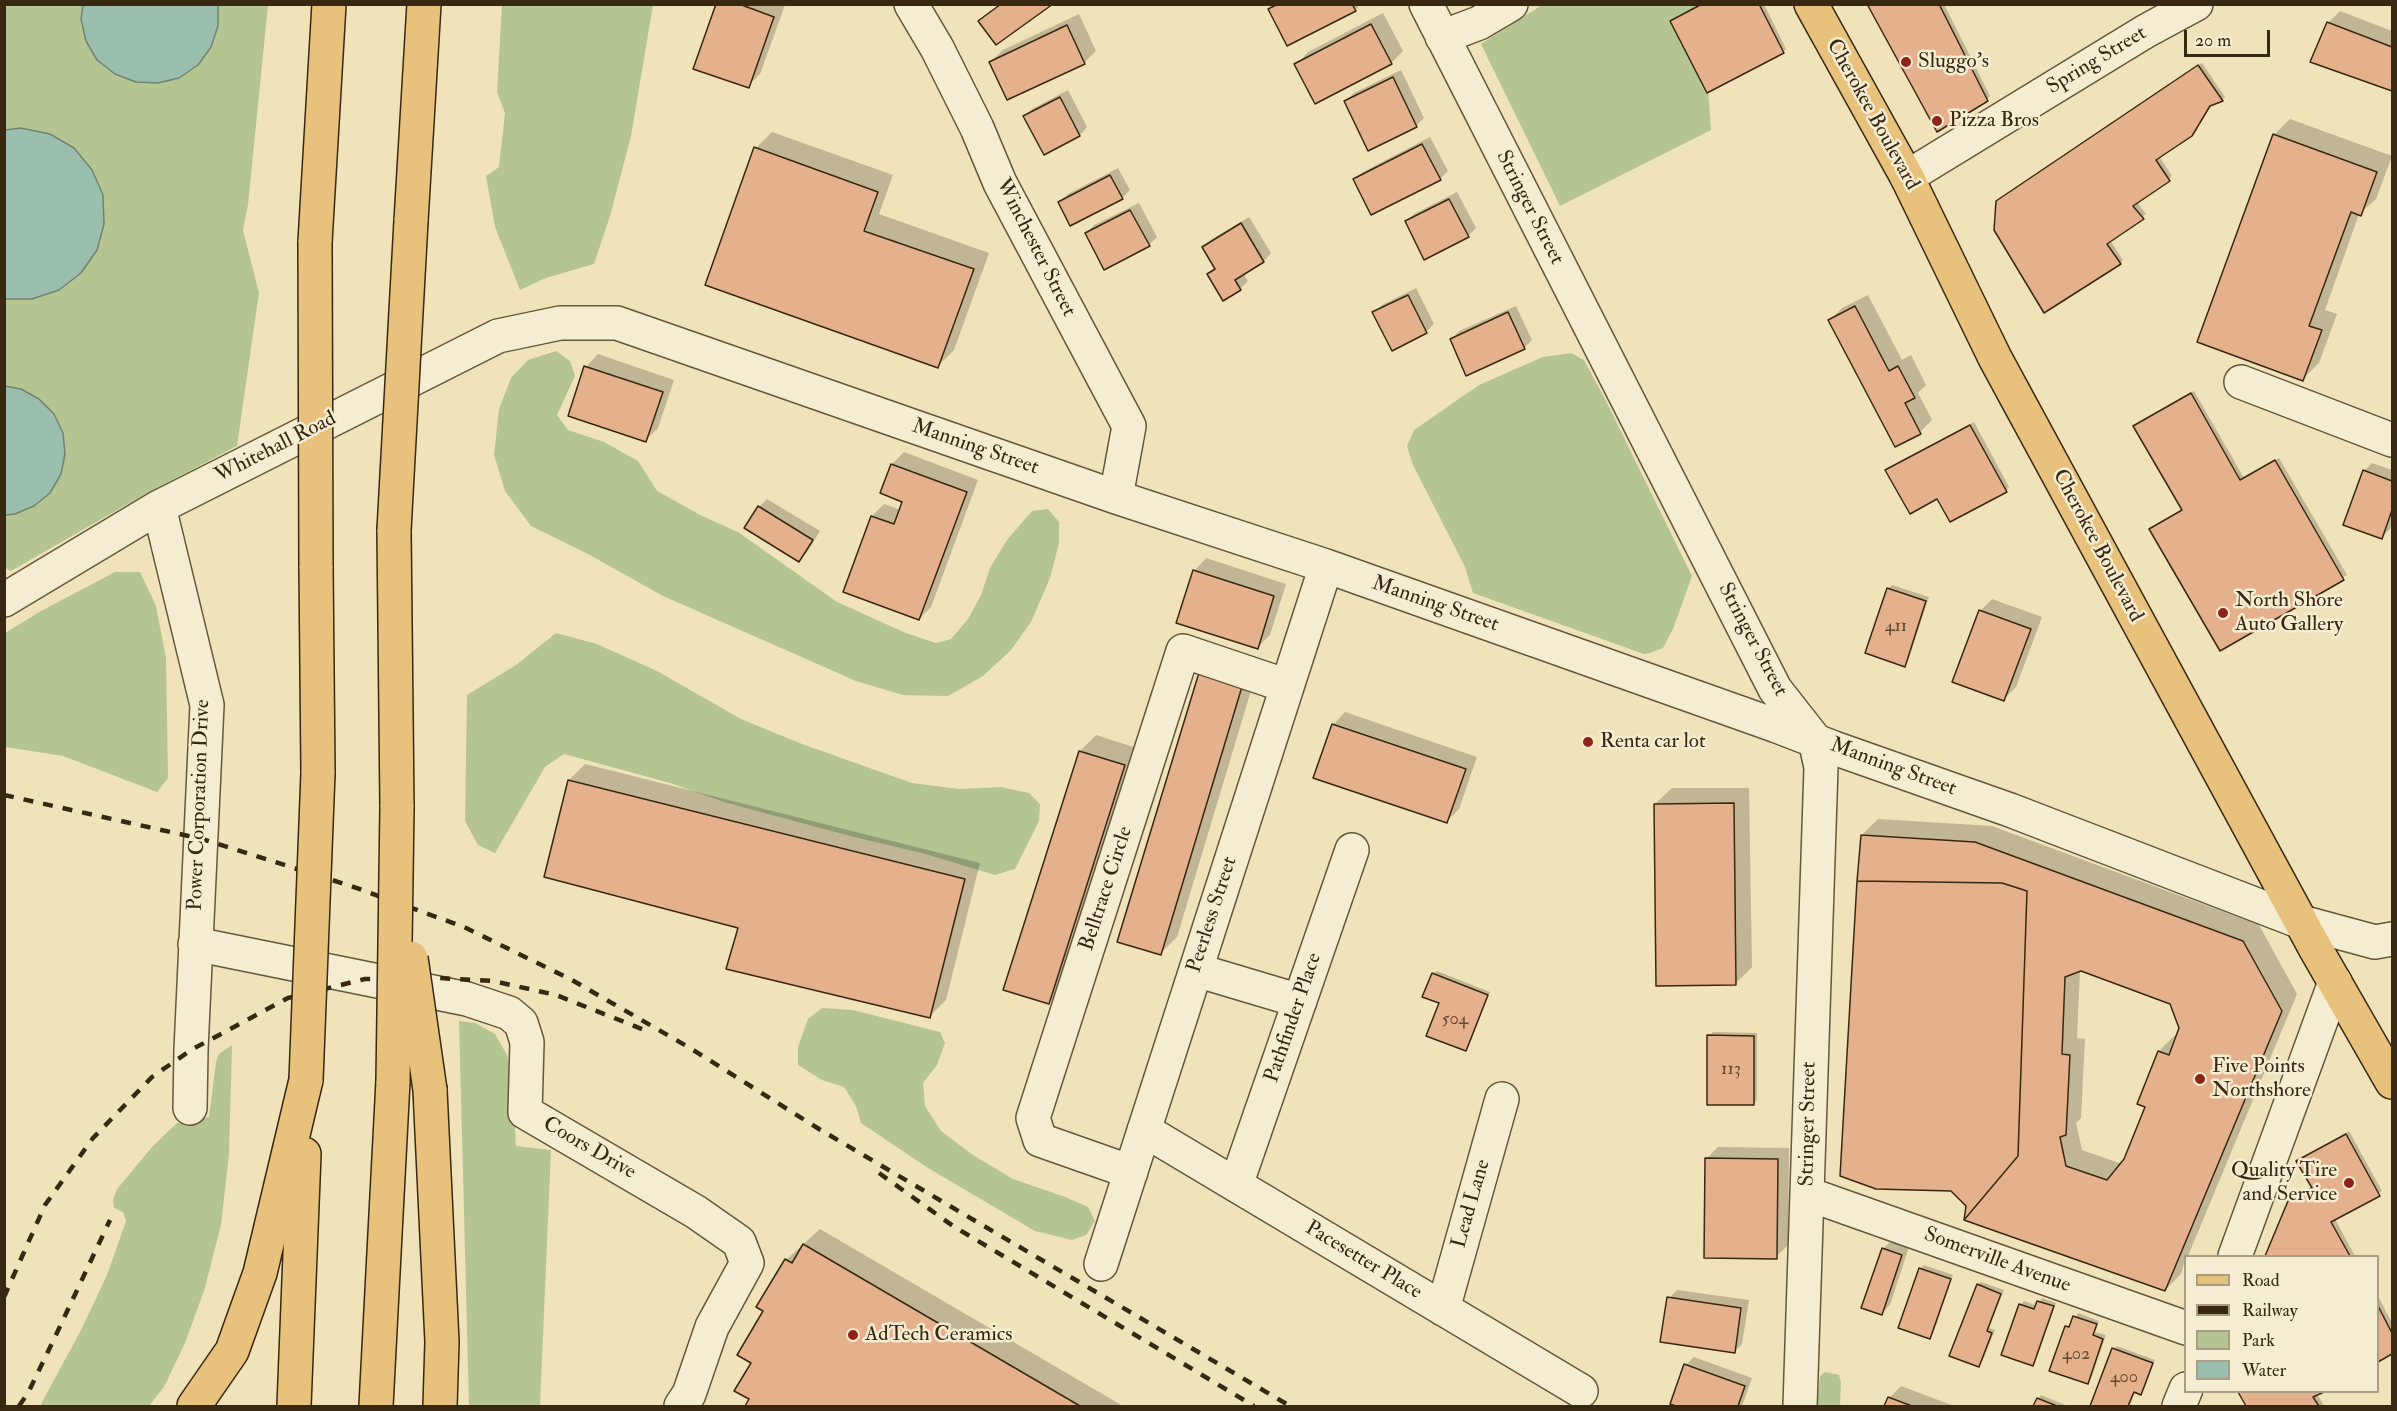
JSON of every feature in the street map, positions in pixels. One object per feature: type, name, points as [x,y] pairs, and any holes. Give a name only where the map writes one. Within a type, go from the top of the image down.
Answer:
[{"type":"main road","points":[[294,1407],[318,773],[315,243],[329,4]]},
{"type":"main road","points":[[376,1407],[393,1081],[397,807],[394,530],[424,4]]},
{"type":"main road","name":"Cherokee Boulevard","points":[[1811,4],[1907,177],[1995,358],[2301,922],[2392,1082]]},
{"type":"main road","points":[[396,855],[430,1090],[442,1342],[440,1407]]},
{"type":"main road","points":[[194,1407],[232,1351],[260,1274],[306,1080]]},
{"type":"street","name":"Winchester Street","points":[[911,4],[938,48],[977,128],[1000,183],[1129,426],[1116,496]]},
{"type":"street","name":"Stringer Street","points":[[1426,4],[1775,689],[1815,740],[1821,767],[1800,1407]]},
{"type":"street","points":[[1442,38],[1479,23],[1511,4]]},
{"type":"street","name":"Spring Street","points":[[1907,177],[2146,31],[2196,4]]},
{"type":"street","name":"Manning Street","points":[[560,322],[617,323],[1326,567],[1815,740],[2021,814],[2301,922],[2375,942],[2392,939]]},
{"type":"street","name":"Whitehall Road","points":[[4,600],[159,507],[498,336],[560,322]]},
{"type":"street","points":[[2241,382],[2392,440]]},
{"type":"street","name":"Power Corporation Drive","points":[[159,507],[207,705],[195,944],[190,1108]]},
{"type":"street","name":"Peerless Street","points":[[1101,1264],[1326,567]]},
{"type":"street","name":"Belltrace Circle","points":[[1131,1172],[1040,1140],[1033,1118],[1183,651],[1287,686]]},
{"type":"street","name":"Pathfinder Place","points":[[1236,1185],[1352,850]]},
{"type":"street","name":"Coors Drive","points":[[195,944],[467,999],[509,1013],[521,1023],[527,1042],[525,1112],[696,1212],[739,1242],[747,1263],[712,1327],[689,1394],[681,1407]]},
{"type":"street","points":[[1196,970],[1300,1001]]},
{"type":"street","points":[[2236,1255],[2335,982]]},
{"type":"street","name":"Lead Lane","points":[[1443,1309],[1502,1099]]},
{"type":"street","name":"Pacesetter Place","points":[[1144,1130],[1581,1391]]},
{"type":"street","name":"Somerville Avenue","points":[[1808,1194],[2184,1327]]},
{"type":"street","points":[[2179,1407],[2184,1393]]},
{"type":"green space","points":[[5,5],[268,5],[248,205],[243,230],[259,293],[237,446],[147,493],[11,571],[5,568]]},
{"type":"green space","points":[[502,5],[653,5],[631,136],[610,216],[594,264],[546,278],[520,290],[495,227],[486,176],[499,167],[505,113],[497,92]]},
{"type":"green space","points":[[1542,5],[1702,5],[1711,130],[1560,206],[1481,44]]},
{"type":"green space","points":[[556,351],[570,361],[575,376],[557,415],[568,430],[604,442],[638,461],[657,491],[702,516],[738,532],[837,602],[906,633],[936,643],[951,639],[968,619],[981,595],[990,568],[1007,540],[1032,511],[1048,509],[1059,522],[1059,543],[1050,578],[1031,622],[1011,650],[983,676],[948,696],[903,695],[856,681],[663,596],[588,554],[531,526],[505,491],[494,455],[499,409],[511,378],[528,360]]},
{"type":"green space","points":[[1571,353],[1584,360],[1692,576],[1673,629],[1663,648],[1650,653],[1644,654],[1473,593],[1465,567],[1413,465],[1407,446],[1414,430],[1479,385],[1543,357]]},
{"type":"green space","points":[[115,572],[140,572],[156,606],[166,658],[168,778],[157,792],[63,756],[5,747],[5,633]]},
{"type":"green space","points":[[556,633],[597,644],[657,671],[741,719],[802,744],[912,783],[959,789],[1001,787],[1029,793],[1040,804],[1039,821],[1015,869],[995,875],[922,853],[727,803],[670,783],[564,754],[545,767],[495,853],[478,845],[465,821],[467,695],[516,665]]},
{"type":"green space","points":[[822,1008],[853,1010],[940,1032],[945,1043],[937,1065],[923,1083],[925,1106],[941,1131],[973,1155],[1013,1179],[1088,1207],[1095,1221],[1086,1235],[1072,1240],[1035,1231],[928,1168],[861,1123],[856,1106],[844,1087],[822,1080],[798,1065],[798,1047],[808,1019]]},
{"type":"green space","points":[[459,1021],[475,1023],[495,1034],[507,1055],[512,1077],[516,1146],[551,1150],[540,1406],[469,1406]]},
{"type":"green space","points":[[232,1045],[229,1154],[221,1225],[204,1291],[185,1343],[164,1387],[149,1406],[40,1406],[81,1330],[107,1275],[126,1221],[123,1212],[114,1208],[113,1200],[117,1189],[152,1147],[177,1123],[209,1117],[216,1062],[219,1054]]},
{"type":"green space","points":[[1825,1372],[1839,1375],[1840,1406],[1817,1406],[1820,1376]]},
{"type":"water","points":[[83,5],[218,5],[218,26],[211,47],[198,65],[179,78],[158,83],[136,82],[115,74],[97,60],[86,41],[81,19]]},
{"type":"water","points":[[21,128],[50,134],[74,148],[92,170],[103,195],[104,224],[97,250],[81,273],[59,290],[32,299],[5,299],[5,130]]},
{"type":"water","points":[[4,386],[21,389],[39,399],[54,414],[63,433],[65,454],[61,474],[50,493],[34,506],[15,514],[5,515]]},
{"type":"building","points":[[716,4],[739,4],[774,17],[749,88],[693,69]]},
{"type":"building","points":[[1001,4],[1053,4],[996,45],[978,21]]},
{"type":"building","points":[[1278,4],[1352,4],[1356,11],[1287,46],[1268,9]]},
{"type":"building","points":[[1702,4],[1759,4],[1784,53],[1707,93],[1670,21]]},
{"type":"building","points":[[1867,4],[1939,4],[1988,101],[1937,132]]},
{"type":"building","points":[[2327,22],[2392,47],[2392,91],[2310,62]]},
{"type":"building","points":[[1371,24],[1392,64],[1315,104],[1294,64]]},
{"type":"building","points":[[1067,25],[1085,64],[1007,100],[989,62]]},
{"type":"building","points":[[2198,65],[2223,101],[2210,106],[2192,136],[2156,160],[2170,181],[2133,206],[2144,219],[2107,244],[2121,264],[2044,313],[1994,230],[1996,201]]},
{"type":"building","points":[[1393,77],[1417,127],[1368,151],[1344,101]]},
{"type":"building","points":[[1060,97],[1080,136],[1044,155],[1023,116]]},
{"type":"building","points":[[2273,134],[2377,172],[2361,216],[2351,212],[2309,326],[2322,330],[2303,381],[2197,342]]},
{"type":"building","points":[[1422,144],[1441,180],[1371,215],[1353,179]]},
{"type":"building","points":[[754,147],[878,192],[864,231],[974,269],[938,368],[705,285]]},
{"type":"building","points":[[1110,175],[1123,199],[1070,226],[1058,202]]},
{"type":"building","points":[[1449,199],[1469,237],[1424,260],[1405,221]]},
{"type":"building","points":[[1130,210],[1150,246],[1104,270],[1085,233]]},
{"type":"building","points":[[1241,223],[1264,262],[1235,280],[1241,290],[1223,301],[1207,274],[1215,269],[1202,247]]},
{"type":"building","points":[[1408,295],[1427,333],[1392,351],[1372,312]]},
{"type":"building","points":[[1855,306],[1889,371],[1898,366],[1915,398],[1905,403],[1921,434],[1895,447],[1828,320]]},
{"type":"building","points":[[1508,312],[1525,349],[1466,376],[1450,339]]},
{"type":"building","points":[[584,366],[663,392],[646,442],[568,416]]},
{"type":"building","points":[[2191,393],[2240,480],[2275,460],[2344,580],[2220,651],[2149,529],[2182,510],[2133,426]]},
{"type":"building","points":[[1970,425],[2007,492],[1950,522],[1937,499],[1910,514],[1885,470]]},
{"type":"building","points":[[891,464],[967,492],[919,620],[843,592],[871,516],[894,524],[902,502],[880,493]]},
{"type":"building","points":[[2363,470],[2392,481],[2392,510],[2382,539],[2343,525]]},
{"type":"building","points":[[758,506],[813,540],[799,562],[744,528]]},
{"type":"building","points":[[1193,570],[1274,596],[1258,649],[1176,623]]},
{"type":"building","points":[[1887,588],[1926,601],[1905,667],[1865,653]]},
{"type":"building","points":[[1979,610],[2031,629],[2004,701],[1952,682]]},
{"type":"building","points":[[1201,666],[1244,680],[1161,955],[1117,942]]},
{"type":"building","points":[[1332,724],[1466,769],[1447,823],[1313,778]]},
{"type":"building","points":[[1079,751],[1125,765],[1049,1004],[1003,990]]},
{"type":"building","points":[[568,780],[965,879],[930,1018],[726,969],[738,928],[544,877]]},
{"type":"building","points":[[1734,803],[1736,985],[1656,986],[1654,804]]},
{"type":"building","name":"Five Points Northshore","points":[[1861,835],[1975,842],[2243,941],[2282,1011],[2165,1291],[1964,1220],[2018,1156],[2027,891],[2002,883],[1857,881]],"holes":[[[2081,971],[2170,1004],[2179,1028],[2169,1055],[2158,1051],[2137,1104],[2145,1107],[2124,1159],[2107,1180],[2066,1166],[2060,1137],[2066,1135],[2070,1055],[2062,1054],[2065,977]]]},
{"type":"building","points":[[1857,881],[2002,883],[2027,891],[2018,1156],[1964,1220],[1966,1206],[1951,1191],[1876,1189],[1840,1176]]},
{"type":"building","points":[[1432,973],[1488,995],[1466,1051],[1426,1036],[1439,1003],[1422,997]]},
{"type":"building","points":[[1707,1035],[1754,1036],[1754,1105],[1707,1105]]},
{"type":"building","points":[[2346,1134],[2380,1196],[2331,1222],[2349,1255],[2265,1255],[2288,1201],[2312,1188],[2296,1161]]},
{"type":"building","points":[[1705,1158],[1778,1159],[1777,1259],[1704,1258]]},
{"type":"building","name":"AdTech Ceramics","points":[[803,1244],[1080,1406],[745,1406],[749,1399],[734,1391],[751,1363],[737,1355],[763,1311],[756,1307],[785,1259],[792,1263]]},
{"type":"building","points":[[1882,1248],[1902,1255],[1882,1315],[1861,1308]]},
{"type":"building","points":[[1919,1268],[1951,1279],[1930,1339],[1898,1328]]},
{"type":"building","points":[[1977,1284],[2001,1294],[1987,1331],[1992,1333],[1979,1367],[1949,1356]]},
{"type":"building","points":[[1667,1297],[1741,1308],[1735,1353],[1660,1342]]},
{"type":"building","points":[[2037,1301],[2054,1306],[2033,1366],[2001,1355],[2019,1304],[2034,1309]]},
{"type":"building","points":[[2379,1308],[2392,1333],[2392,1354],[2379,1361]]},
{"type":"building","points":[[2073,1316],[2097,1324],[2093,1335],[2103,1339],[2088,1384],[2049,1371],[2065,1326],[2069,1327]]},
{"type":"building","points":[[2112,1348],[2153,1363],[2141,1395],[2134,1392],[2128,1406],[2090,1406]]},
{"type":"building","points":[[1684,1364],[1745,1386],[1738,1406],[1676,1406],[1670,1404]]},
{"type":"building","points":[[2239,1393],[2322,1393],[2313,1397],[2319,1406],[2246,1406]]},
{"type":"building","points":[[1888,1397],[1912,1406],[1884,1406]]},
{"type":"building","points":[[2037,1398],[2057,1406],[2033,1406]]},
{"type":"railway","points":[[4,795],[202,839],[351,886],[464,927],[572,980],[690,1048],[819,1129],[1290,1406]]},
{"type":"railway","points":[[4,1297],[45,1205],[93,1138],[152,1077],[191,1050],[288,998],[365,979],[438,978],[493,981],[556,995],[647,1031]]},
{"type":"railway","points":[[879,1173],[953,1226],[1254,1406]]},
{"type":"railway","points":[[19,1406],[28,1393],[110,1220]]},
{"type":"place","name":"Sluggo's","points":[[1906,62]]},
{"type":"place","name":"Pizza Bros","points":[[1937,121]]},
{"type":"place","name":"North Shore Auto Gallery","points":[[2223,613]]},
{"type":"place","name":"Renta car lot","points":[[1588,742]]},
{"type":"place","name":"Five Points Northshore","points":[[2200,1079]]},
{"type":"place","name":"Quality Tire and Service","points":[[2349,1183]]},
{"type":"place","name":"AdTech Ceramics","points":[[853,1335]]}]
